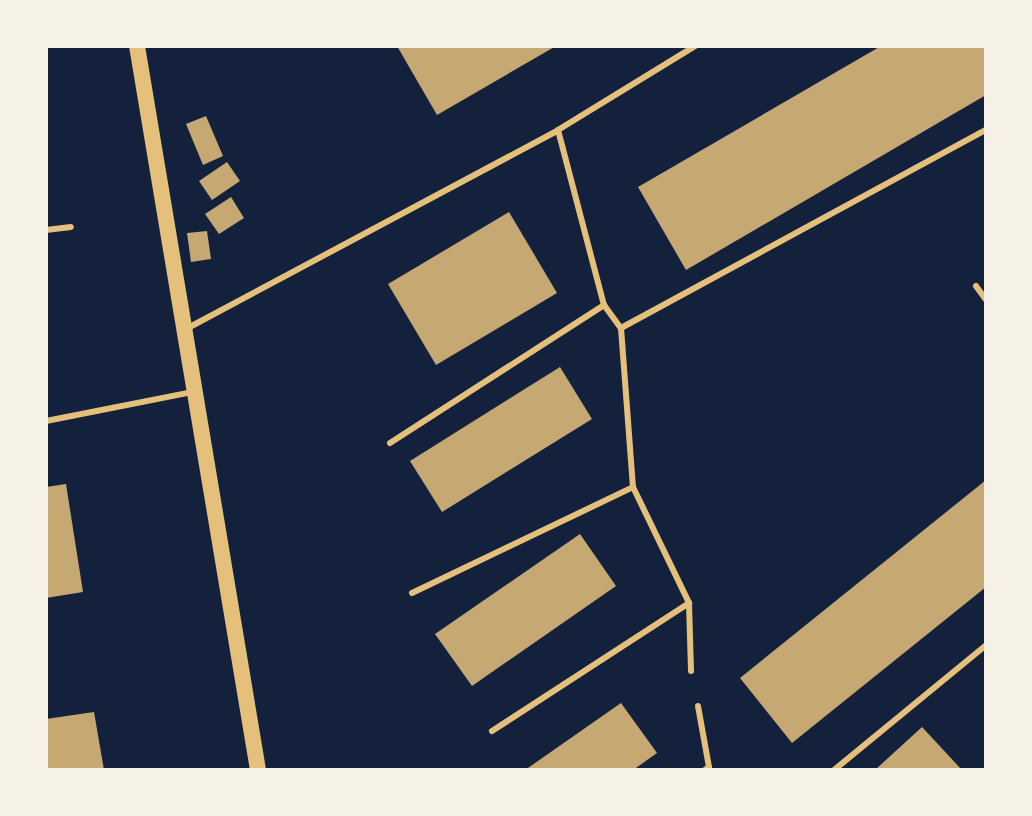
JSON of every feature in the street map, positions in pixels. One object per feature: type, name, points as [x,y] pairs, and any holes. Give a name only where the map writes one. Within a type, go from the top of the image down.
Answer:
[{"type":"main road","points":[[137,46],[258,770]]},
{"type":"lane","points":[[186,329],[558,130],[695,46]]},
{"type":"lane","points":[[558,130],[604,305],[621,328],[633,487],[689,603],[691,671]]},
{"type":"lane","points":[[621,328],[986,130]]},
{"type":"lane","points":[[46,230],[71,227]]},
{"type":"lane","points":[[976,286],[986,300]]},
{"type":"lane","points":[[390,443],[604,305]]},
{"type":"lane","points":[[46,421],[196,391]]},
{"type":"lane","points":[[412,593],[633,487]]},
{"type":"lane","points":[[492,731],[689,603]]},
{"type":"lane","points":[[834,770],[915,698],[986,645]]},
{"type":"lane","points":[[698,706],[709,767],[705,770]]},
{"type":"building","points":[[397,46],[556,46],[437,115]]},
{"type":"building","points":[[881,46],[986,46],[986,95],[686,270],[638,187]]},
{"type":"building","points":[[206,116],[223,156],[203,165],[186,124]]},
{"type":"building","points":[[227,162],[240,181],[212,200],[199,181]]},
{"type":"building","points":[[231,197],[244,218],[219,234],[205,214]]},
{"type":"building","points":[[509,212],[557,293],[436,365],[388,284]]},
{"type":"building","points":[[207,231],[211,259],[191,262],[187,233]]},
{"type":"building","points":[[560,367],[592,419],[442,512],[410,461]]},
{"type":"building","points":[[986,480],[986,587],[792,743],[740,678]]},
{"type":"building","points":[[66,484],[83,592],[46,598],[46,487]]},
{"type":"building","points":[[580,534],[616,586],[472,686],[435,634]]},
{"type":"building","points":[[621,703],[657,753],[633,770],[525,770]]},
{"type":"building","points":[[94,712],[104,770],[46,770],[46,719]]},
{"type":"building","points":[[922,727],[962,770],[875,770]]}]
